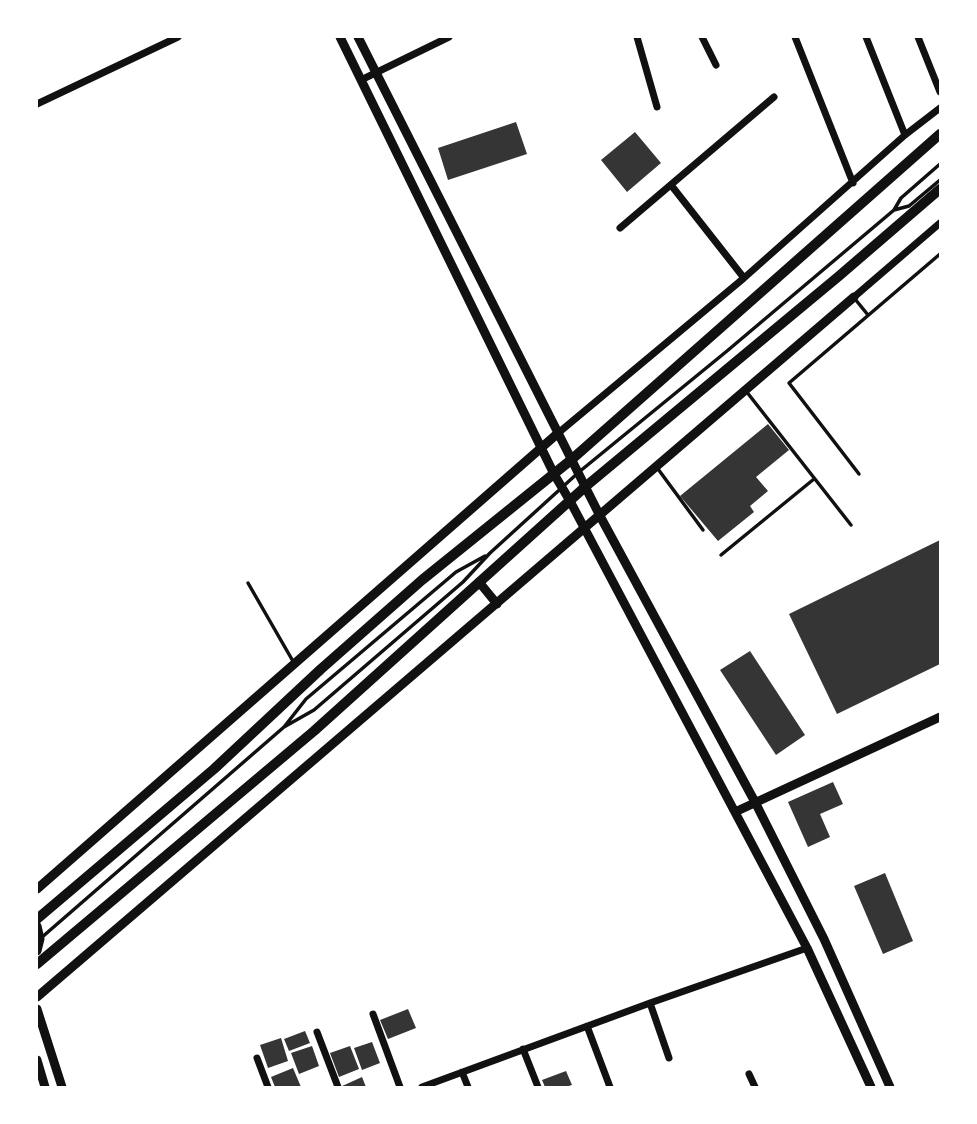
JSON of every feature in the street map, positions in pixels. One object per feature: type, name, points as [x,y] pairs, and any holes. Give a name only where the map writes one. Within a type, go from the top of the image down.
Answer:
[{"type":"main road","points":[[37,919],[215,769],[321,669],[422,580],[571,460],[940,134]]},
{"type":"main road","points":[[37,964],[314,731],[585,487],[940,189]]},
{"type":"street","points":[[37,104],[178,37]]},
{"type":"street","points":[[340,37],[541,449],[807,948],[871,1087]]},
{"type":"street","points":[[358,37],[557,435],[755,803],[824,939],[890,1087]]},
{"type":"street","points":[[361,80],[449,37]]},
{"type":"street","points":[[637,37],[657,107]]},
{"type":"street","points":[[702,37],[716,65]]},
{"type":"street","points":[[795,37],[853,183]]},
{"type":"street","points":[[866,37],[905,135]]},
{"type":"street","points":[[918,37],[940,92]]},
{"type":"street","points":[[620,228],[774,97]]},
{"type":"street","points":[[37,889],[557,435],[744,278],[905,135],[940,108]]},
{"type":"street","points":[[671,186],[744,278]]},
{"type":"street","points":[[37,997],[940,223]]},
{"type":"street","points":[[479,582],[497,604]]},
{"type":"street","points":[[735,812],[940,717]]},
{"type":"street","points":[[37,926],[37,951]]},
{"type":"street","points":[[422,1087],[807,948]]},
{"type":"street","points":[[650,1003],[668,1058]]},
{"type":"street","points":[[37,1009],[62,1087]]},
{"type":"street","points":[[373,1014],[400,1087]]},
{"type":"street","points":[[587,1026],[610,1087]]},
{"type":"street","points":[[317,1032],[338,1087]]},
{"type":"street","points":[[523,1049],[538,1087]]},
{"type":"street","points":[[257,1058],[268,1087]]},
{"type":"street","points":[[37,1060],[45,1087]]},
{"type":"street","points":[[462,1072],[468,1087]]},
{"type":"street","points":[[749,1074],[755,1087]]},
{"type":"lane","points":[[284,727],[314,710],[463,582],[490,553],[578,473],[894,209],[901,198],[940,164]]},
{"type":"lane","points":[[894,209],[909,206],[940,180]]},
{"type":"lane","points":[[859,474],[789,383],[940,254]]},
{"type":"lane","points":[[853,298],[868,315]]},
{"type":"lane","points":[[746,391],[851,525]]},
{"type":"lane","points":[[656,467],[703,530]]},
{"type":"lane","points":[[722,555],[814,480]]},
{"type":"lane","points":[[38,941],[284,727],[306,699],[456,572],[490,553]]},
{"type":"lane","points":[[248,583],[295,665]]},
{"type":"building","points":[[516,122],[527,154],[448,180],[438,148]]},
{"type":"building","points":[[635,132],[661,163],[627,192],[601,160]]},
{"type":"building","points":[[768,424],[789,450],[756,477],[768,491],[750,506],[754,512],[718,541],[680,496]]},
{"type":"building","points":[[940,540],[940,664],[837,714],[789,614]]},
{"type":"building","points":[[750,651],[805,735],[776,755],[720,670]]},
{"type":"building","points":[[833,782],[843,804],[820,814],[830,837],[808,847],[788,802]]},
{"type":"building","points":[[885,873],[913,941],[883,954],[854,886]]},
{"type":"building","points":[[408,1009],[416,1028],[388,1039],[380,1020]]},
{"type":"building","points":[[305,1031],[310,1043],[289,1051],[284,1039]]},
{"type":"building","points":[[281,1038],[288,1061],[268,1068],[260,1045]]},
{"type":"building","points":[[372,1042],[380,1063],[362,1070],[354,1048]]},
{"type":"building","points":[[312,1046],[319,1066],[299,1074],[291,1053]]},
{"type":"building","points":[[350,1046],[359,1069],[339,1077],[330,1053]]},
{"type":"building","points":[[293,1068],[301,1087],[275,1087],[271,1077]]},
{"type":"building","points":[[566,1071],[572,1085],[545,1087],[542,1080]]},
{"type":"building","points":[[362,1077],[366,1087],[340,1087]]}]
